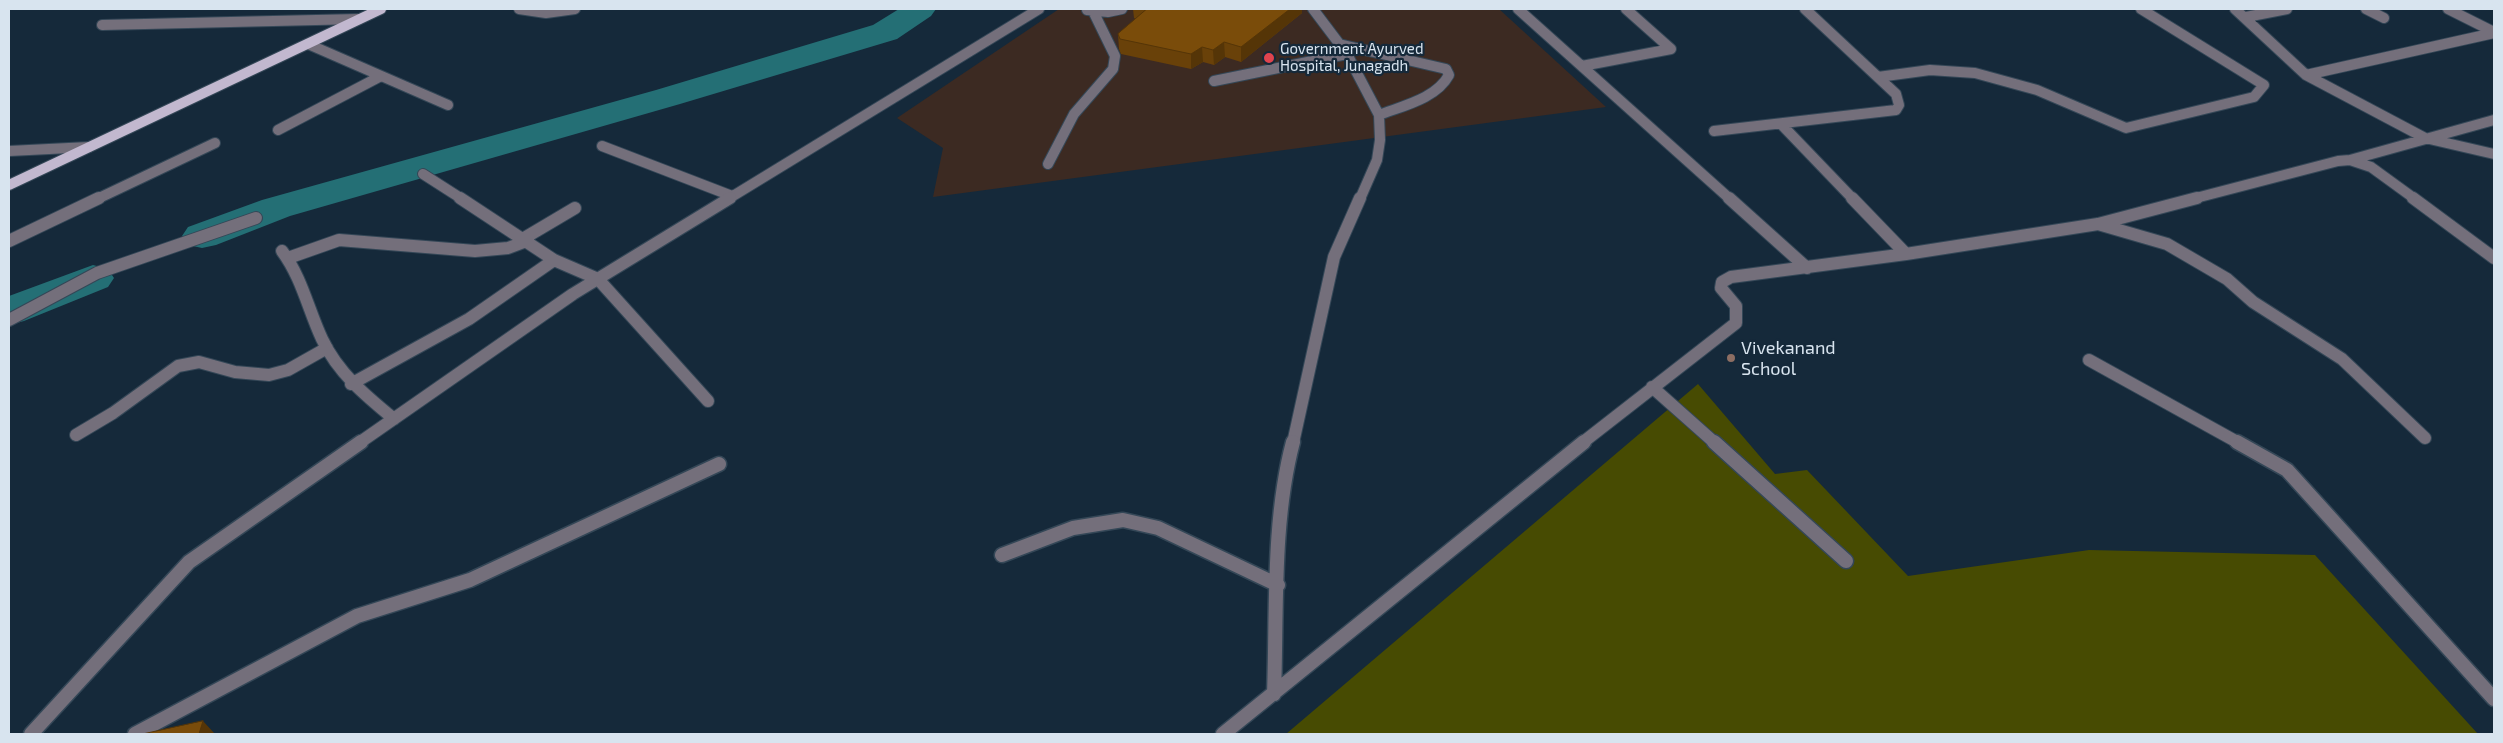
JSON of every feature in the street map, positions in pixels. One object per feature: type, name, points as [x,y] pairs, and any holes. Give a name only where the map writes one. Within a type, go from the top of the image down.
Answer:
[{"type":"main road","points":[[9,185],[381,9]]},
{"type":"street","points":[[519,9],[546,13],[575,9]]},
{"type":"street","points":[[31,734],[189,562],[598,279],[1039,9]]},
{"type":"street","points":[[1089,10],[1108,12],[1122,9]]},
{"type":"street","points":[[1274,694],[1280,513],[1286,469],[1298,426],[1334,257],[1378,160],[1380,140],[1379,115],[1348,54],[1313,9]]},
{"type":"street","points":[[1518,9],[1806,268]]},
{"type":"street","points":[[1582,66],[1671,48],[1626,9]]},
{"type":"street","points":[[1714,131],[1896,110],[1899,105],[1896,94],[1805,9]]},
{"type":"street","points":[[1878,77],[1930,70],[1975,73],[2037,90],[2126,128],[2254,97],[2264,85],[2141,9]]},
{"type":"street","points":[[2235,9],[2246,17],[2306,75],[2425,138],[2494,154]]},
{"type":"street","points":[[2246,17],[2287,9]]},
{"type":"street","points":[[2366,9],[2384,18]]},
{"type":"street","points":[[2448,9],[2494,32]]},
{"type":"street","points":[[1048,164],[1074,114],[1113,69],[1116,62],[1089,10]]},
{"type":"street","points":[[102,24],[359,19]]},
{"type":"street","points":[[2306,75],[2494,32]]},
{"type":"street","points":[[308,44],[448,105]]},
{"type":"street","points":[[1339,44],[1436,65],[1446,70],[1450,76],[1448,81],[1430,94],[1379,115]]},
{"type":"street","points":[[1214,81],[1348,54]]},
{"type":"street","points":[[278,130],[381,76]]},
{"type":"street","points":[[1223,734],[1652,386],[1736,323],[1736,306],[1721,288],[1722,282],[1731,277],[1906,254],[2098,224],[2338,161],[2350,160],[2494,120]]},
{"type":"street","points":[[1781,124],[1906,254]]},
{"type":"street","points":[[9,241],[214,143]]},
{"type":"street","points":[[602,146],[732,196]]},
{"type":"street","points":[[9,151],[89,147]]},
{"type":"street","points":[[2350,160],[2371,167],[2494,258]]},
{"type":"street","points":[[423,174],[522,241],[554,260],[598,279],[708,400]]},
{"type":"street","points":[[394,419],[351,384],[327,348],[285,254],[339,240],[475,251],[508,248],[575,208]]},
{"type":"street","points":[[9,320],[97,273],[256,218]]},
{"type":"street","points":[[2098,224],[2167,244],[2227,279],[2253,302],[2342,359],[2425,438]]},
{"type":"street","points":[[351,384],[469,319],[554,260]]},
{"type":"street","points":[[76,435],[113,412],[178,366],[199,362],[235,372],[269,375],[288,370],[327,348]]},
{"type":"street","points":[[2089,360],[2287,470],[2494,699]]},
{"type":"street","points":[[1652,386],[1846,562]]},
{"type":"street","points":[[135,734],[267,662],[357,616],[470,580],[719,464]]},
{"type":"street","points":[[1002,555],[1073,528],[1123,520],[1158,528],[1278,585]]},
{"type":"shaded area","name":"Government Ayurved Hospital, Junagadh","points":[[1059,9],[1499,9],[1606,107],[933,197],[943,148],[897,118]]},
{"type":"shaded area","points":[[1698,384],[1775,474],[1807,470],[1908,576],[2089,550],[2315,555],[2478,734],[1286,734]]},
{"type":"building","points":[[1147,9],[1290,9],[1241,47],[1224,42],[1213,50],[1202,47],[1191,54],[1120,39],[1118,34]]},
{"type":"building","points":[[203,721],[199,734],[143,734]]},
{"type":"waterway","points":[[202,236],[276,208],[668,97],[885,32],[920,9]]},
{"type":"waterway","points":[[9,311],[93,278]]},
{"type":"place","name":"Government Ayurved Hospital, Junagadh","points":[[1269,58]]},
{"type":"place","name":"Vivekanand School","points":[[1731,358]]}]
